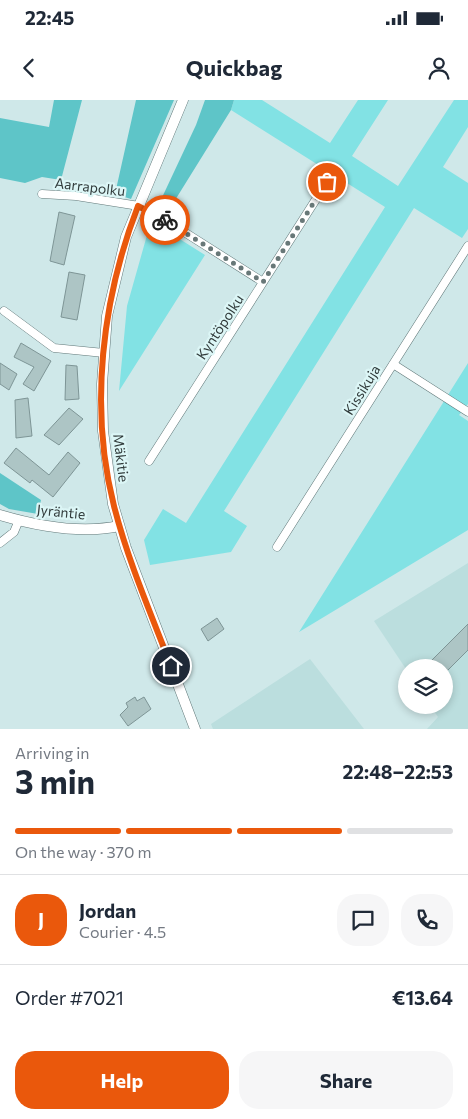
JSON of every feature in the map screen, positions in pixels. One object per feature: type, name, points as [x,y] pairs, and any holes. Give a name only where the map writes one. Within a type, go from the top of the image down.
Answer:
[{"type":"street","name":"Mäkitie","points":[[183,100],[126,237],[114,280],[107,316],[102,384],[103,431],[109,479],[119,526],[195,729]]},
{"type":"street","name":"Kyntöpolku","points":[[149,460],[327,182]]},
{"type":"street","name":"Aarrapolku","points":[[42,194],[76,196],[138,206],[170,222],[263,282]]},
{"type":"street","name":"Kissikuja","points":[[276,547],[468,246]]},
{"type":"street","points":[[4,311],[54,348],[104,353]]},
{"type":"street","points":[[393,364],[468,412]]},
{"type":"street","name":"Jyräntie","points":[[0,515],[19,520],[78,528],[103,529],[119,526]]},
{"type":"street","points":[[0,543],[14,532],[19,520]]},
{"type":"shaded area","points":[[54,100],[82,100],[61,180],[42,177],[25,183],[0,178],[0,118],[49,127]]},
{"type":"shaded area","points":[[136,100],[174,100],[131,199],[115,194]]},
{"type":"shaded area","points":[[205,100],[234,100],[231,110],[159,226],[151,221],[196,125]]},
{"type":"shaded area","points":[[234,100],[262,100],[330,143],[358,100],[388,100],[352,156],[398,186],[454,100],[468,100],[468,127],[443,167],[468,183],[468,229],[462,238],[414,208],[224,511],[247,526],[231,552],[150,565],[144,540],[163,509],[186,523],[385,207],[231,110]]},
{"type":"shaded area","points":[[151,221],[205,255],[119,391],[127,306]]},
{"type":"shaded area","points":[[468,363],[468,404],[459,415],[468,421],[468,530],[299,632]]},
{"type":"shaded area","points":[[0,473],[41,500],[38,514],[9,509],[0,504]]},
{"type":"shaded area","points":[[468,563],[468,729],[427,729],[438,717],[436,714],[453,714],[453,659],[399,659],[374,621]]},
{"type":"shaded area","points":[[310,659],[364,729],[213,729],[211,724]]},
{"type":"building","points":[[59,212],[75,216],[64,265],[50,261]]},
{"type":"building","points":[[69,272],[85,275],[77,320],[61,317]]},
{"type":"building","points":[[21,343],[51,361],[34,391],[23,384],[34,367],[14,357]]},
{"type":"building","points":[[0,363],[17,374],[9,390],[0,384]]},
{"type":"building","points":[[66,365],[77,366],[79,399],[65,400]]},
{"type":"building","points":[[28,398],[32,436],[16,438],[15,400]]},
{"type":"building","points":[[69,408],[83,419],[59,445],[44,435]]},
{"type":"building","points":[[16,448],[49,475],[68,452],[80,463],[53,497],[32,480],[30,483],[4,463]]},
{"type":"building","points":[[217,618],[224,629],[208,641],[201,629]]},
{"type":"building","points":[[468,624],[468,650],[453,665],[453,659],[433,659]]},
{"type":"building","points":[[135,697],[137,701],[144,697],[151,709],[128,726],[120,715],[128,707],[126,703]]},
{"type":"way so far","points":[[165,220],[263,282],[327,182]]},
{"type":"route","points":[[165,220],[138,206],[126,237],[114,280],[107,316],[102,384],[103,431],[113,504],[126,548],[171,666]]}]
